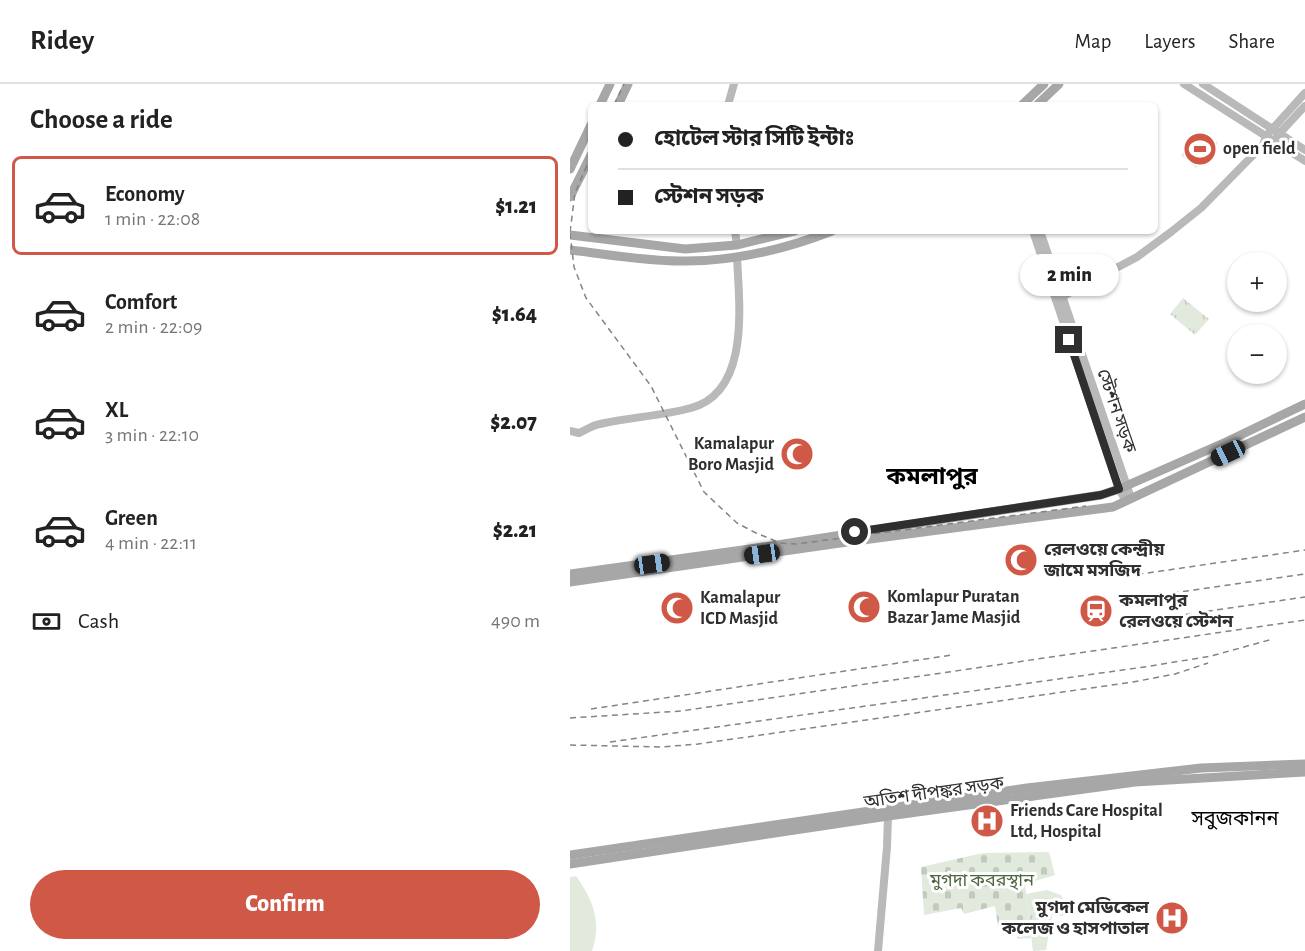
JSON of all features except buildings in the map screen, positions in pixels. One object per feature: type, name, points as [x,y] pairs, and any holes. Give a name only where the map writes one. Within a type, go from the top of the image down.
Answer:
[{"type":"main road","points":[[601,102],[610,84]]},
{"type":"main road","points":[[619,102],[628,84]]},
{"type":"main road","points":[[1025,102],[1044,84]]},
{"type":"main road","points":[[1040,102],[1059,84]]},
{"type":"main road","points":[[570,169],[588,131]]},
{"type":"main road","points":[[570,197],[588,161]]},
{"type":"main road","points":[[570,236],[686,249],[737,245],[783,234]]},
{"type":"main road","points":[[570,250],[679,261],[737,257],[778,250],[823,234]]},
{"type":"main road","points":[[570,574],[663,562],[1101,495],[1123,488],[1305,404]]},
{"type":"main road","points":[[570,582],[840,543],[1103,510],[1305,417]]},
{"type":"main road","name":"অতিশ দীপঙ্কর সড়ক","points":[[570,864],[697,841],[1201,768],[1305,764]]},
{"type":"main road","name":"অতিশ দীপঙ্কর সড়ক","points":[[570,855],[888,816],[1046,790],[1305,772]]},
{"type":"street","points":[[730,102],[734,84]]},
{"type":"street","points":[[1184,84],[1272,135],[1305,150]]},
{"type":"street","points":[[1203,84],[1305,161]]},
{"type":"street","points":[[1059,299],[1137,257],[1201,208],[1263,145],[1305,93]]},
{"type":"street","points":[[1272,135],[1305,106]]},
{"type":"street","points":[[735,234],[737,245]]},
{"type":"street","name":"স্টেশন সড়ক","points":[[1034,234],[1059,299]]},
{"type":"street","name":"স্টেশন সড়ক","points":[[1041,234],[1085,379],[1128,499]]},
{"type":"street","points":[[570,431],[579,433],[598,424],[691,409],[709,400],[719,390],[731,371],[738,337],[737,257]]},
{"type":"street","points":[[878,951],[888,816]]},
{"type":"green space","name":"open field","points":[[1203,132],[1218,143],[1196,168],[1181,155]]},
{"type":"green space","points":[[1183,298],[1209,319],[1195,335],[1170,314]]},
{"type":"green space","name":"মুগদা কবরস্থান","points":[[1049,852],[1055,875],[1025,884],[1031,938],[1017,939],[1017,925],[998,926],[995,906],[964,914],[961,908],[924,915],[921,867],[983,853]]},
{"type":"green space","points":[[576,876],[591,903],[596,921],[592,951],[570,951],[570,877]]},
{"type":"green space","points":[[1047,890],[1061,895],[1071,916],[1052,915],[1046,950],[1033,951],[1026,894]]},
{"type":"railway","points":[[615,102],[624,84]]},
{"type":"railway","points":[[570,232],[575,193],[588,163]]},
{"type":"railway","points":[[570,233],[574,267],[586,298],[651,386],[704,492],[737,523],[754,532],[780,543],[796,544],[1086,506]]},
{"type":"railway","points":[[1127,576],[1305,550]]},
{"type":"railway","points":[[1131,599],[1305,574]]},
{"type":"railway","points":[[1134,622],[1305,597]]},
{"type":"railway","points":[[570,718],[681,711],[1305,620]]},
{"type":"railway","points":[[610,742],[1151,666],[1211,656],[1273,639]]},
{"type":"railway","points":[[591,709],[952,655]]},
{"type":"railway","points":[[570,745],[661,747],[698,744],[1133,682],[1175,674],[1208,663]]},
{"type":"place","name":"open field","points":[[1200,149]]},
{"type":"place","name":"Kamalapur Boro Masjid","points":[[797,454]]},
{"type":"place","name":"রেলওয়ে কেন্দ্রীয় জামে মসজিদ","points":[[1021,560]]},
{"type":"place","name":"Komlapur Puratan Bazar Jame Masjid","points":[[864,607]]},
{"type":"place","name":"Kamalapur ICD Masjid","points":[[677,608]]},
{"type":"place","name":"কমলাপুর রেলওয়ে স্টেশন","points":[[1096,611]]},
{"type":"place","name":"Friends Care Hospital Ltd, Hospital","points":[[987,821]]},
{"type":"place","name":"মুগদা মেডিকেল কলেজ ও হাসপাতাল","points":[[1172,918]]},
{"type":"district","name":"কমলাপুর","points":[[932,477]]},
{"type":"district","name":"সবুজকানন","points":[[1235,819]]},
{"type":"route","points":[[855,532],[1101,495],[1119,489],[1069,340]]}]
